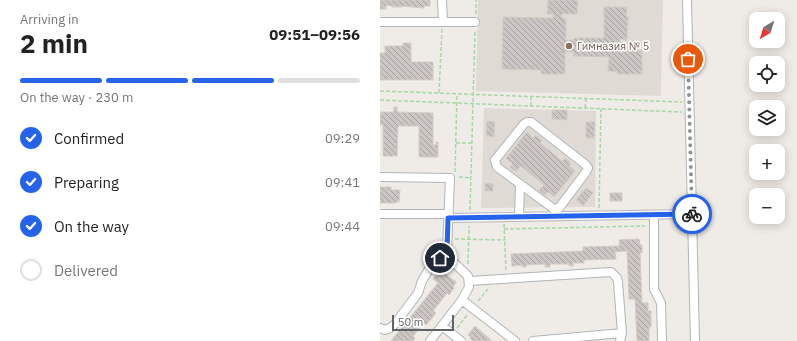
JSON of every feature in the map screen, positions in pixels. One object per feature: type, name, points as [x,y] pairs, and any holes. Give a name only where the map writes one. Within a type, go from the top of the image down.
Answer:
[{"type":"street","points":[[442,0],[442,24]]},
{"type":"street","points":[[687,0],[695,341]]},
{"type":"street","points":[[380,22],[442,24],[475,22]]},
{"type":"street","points":[[527,122],[531,122],[588,168],[554,213],[520,184],[497,167],[495,160],[527,122]]},
{"type":"street","points":[[380,177],[450,178],[447,251],[451,260],[468,278],[469,288],[462,300],[430,341]]},
{"type":"street","points":[[519,217],[520,184]]},
{"type":"street","points":[[380,214],[469,218],[519,217],[554,213],[599,216],[692,214]]},
{"type":"street","points":[[654,214],[654,289],[661,303],[662,341]]},
{"type":"street","points":[[380,328],[385,330],[395,324],[418,293],[422,281],[432,264],[447,251]]},
{"type":"street","points":[[468,278],[506,278],[611,272],[617,278],[621,337],[532,341]]},
{"type":"street","points":[[462,300],[515,341]]},
{"type":"street","points":[[442,326],[461,341]]},
{"type":"path","points":[[468,278],[476,0]]},
{"type":"path","points":[[439,93],[442,24]]},
{"type":"path","points":[[380,91],[689,102]]},
{"type":"path","points":[[457,94],[455,177],[471,178]]},
{"type":"path","points":[[531,97],[531,106]]},
{"type":"path","points":[[585,108],[586,99]]},
{"type":"path","points":[[380,100],[690,112]]},
{"type":"path","points":[[599,216],[601,109]]},
{"type":"path","points":[[456,143],[472,143]]},
{"type":"path","points":[[504,217],[506,278]]},
{"type":"path","points":[[504,228],[653,226]]},
{"type":"path","points":[[448,239],[505,240]]},
{"type":"shaded area","name":"Гимназия № 5","points":[[478,0],[663,0],[661,96],[476,91]]},
{"type":"shaded area","points":[[484,108],[596,111],[595,207],[481,208]]},
{"type":"building","points":[[380,0],[430,0],[430,6],[424,6],[424,8],[402,6],[392,7],[386,5],[386,9],[380,10]]},
{"type":"building","points":[[548,0],[578,0],[577,14],[562,14],[562,18],[566,19],[566,40],[574,40],[574,38],[604,38],[604,7],[627,7],[627,40],[620,39],[619,50],[642,51],[642,74],[617,74],[617,72],[608,71],[609,57],[573,56],[573,52],[565,52],[565,74],[541,74],[541,70],[502,69],[503,17],[553,18],[553,14],[547,14]]},
{"type":"building","points":[[403,43],[411,43],[411,62],[433,62],[433,80],[380,80],[380,53],[385,53],[385,46],[403,46]]},
{"type":"building","points":[[394,107],[397,107],[397,112],[433,113],[433,145],[436,145],[436,142],[438,142],[438,157],[419,157],[419,126],[398,126],[397,156],[383,156],[383,125],[380,125],[381,112],[394,112]]},
{"type":"building","points":[[552,110],[567,110],[567,120],[552,119]]},
{"type":"building","points":[[487,121],[495,122],[494,137],[486,136]]},
{"type":"building","points":[[586,122],[595,122],[594,138],[586,138]]},
{"type":"building","points":[[527,132],[533,138],[536,135],[542,140],[540,143],[562,161],[565,158],[571,163],[569,166],[575,171],[554,197],[548,192],[545,195],[539,190],[544,185],[521,166],[516,172],[510,167],[513,164],[506,158]]},
{"type":"building","points":[[485,183],[493,184],[493,191],[485,191]]},
{"type":"building","points":[[380,187],[391,187],[391,190],[400,190],[399,202],[380,203]]},
{"type":"building","points":[[586,188],[593,193],[583,206],[576,200]]},
{"type":"building","points":[[610,193],[622,193],[622,201],[610,201]]},
{"type":"building","points":[[639,239],[640,245],[642,245],[642,253],[640,253],[642,303],[648,303],[648,311],[651,311],[649,341],[637,341],[635,299],[629,299],[627,251],[615,252],[616,259],[584,260],[584,263],[573,263],[573,266],[569,266],[569,264],[550,264],[550,267],[545,267],[545,264],[526,265],[526,267],[522,267],[522,265],[512,266],[511,254],[583,251],[583,247],[620,246],[619,240]]},
{"type":"building","points":[[440,270],[456,282],[453,287],[454,288],[449,295],[447,293],[433,311],[436,313],[426,325],[424,323],[413,336],[415,338],[413,341],[391,341],[438,283],[433,279]]},
{"type":"building","points":[[475,326],[492,341],[473,341],[470,339],[471,337],[468,335]]},
{"type":"way so far","points":[[688,59],[692,214]]},
{"type":"place","name":"Гимназия № 5","points":[[569,46]]},
{"type":"route","points":[[440,258],[447,251],[448,218],[692,214]]}]
